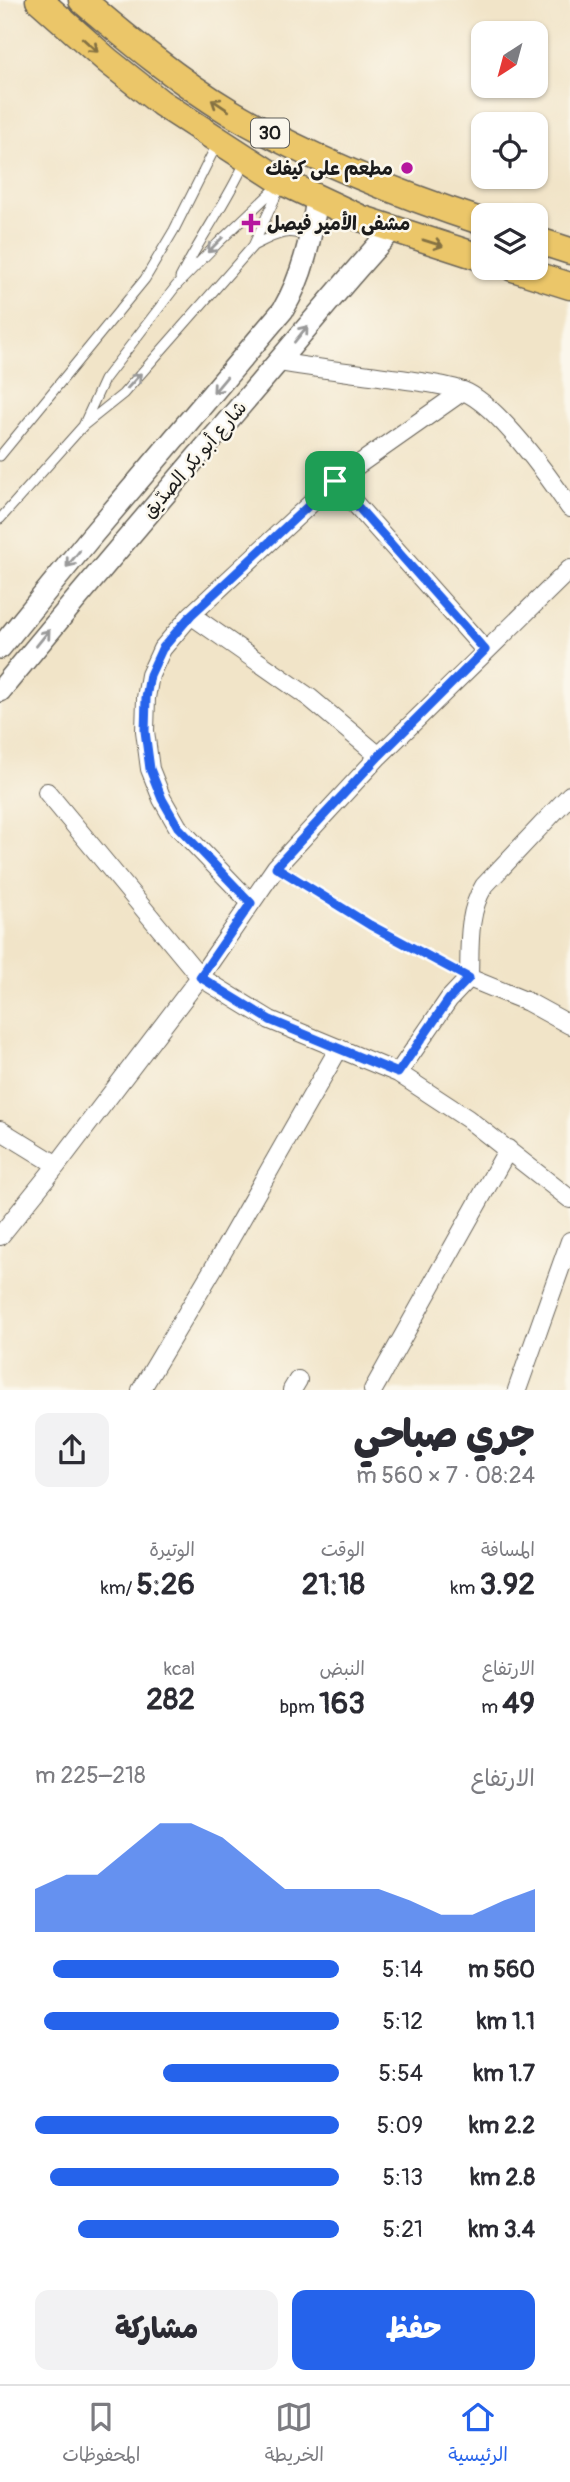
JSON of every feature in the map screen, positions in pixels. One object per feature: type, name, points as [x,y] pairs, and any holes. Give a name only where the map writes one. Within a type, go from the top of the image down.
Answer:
[{"type":"main road","name":"30","points":[[39,0],[161,103],[283,182],[392,230],[471,254]]},
{"type":"main road","name":"30","points":[[82,0],[137,47],[229,111],[357,177],[471,218]]},
{"type":"main road","points":[[283,182],[299,149]]},
{"type":"main road","points":[[548,244],[570,251]]},
{"type":"main road","points":[[548,279],[570,286]]},
{"type":"street","name":"شارع أبو بكر الصدّيق","points":[[0,648],[283,310],[293,293],[304,262],[317,199]]},
{"type":"street","name":"شارع أبو بكر الصدّيق","points":[[0,691],[348,277],[392,230]]},
{"type":"street","points":[[278,362],[413,381],[463,391],[487,407],[506,427],[532,456],[570,508]]},
{"type":"street","points":[[251,903],[178,827],[162,799],[150,769],[145,731],[150,675],[162,649],[191,615],[335,481],[463,391]]},
{"type":"street","points":[[335,481],[485,650]]},
{"type":"street","points":[[0,1236],[200,977],[276,867],[379,756],[570,569]]},
{"type":"street","points":[[191,615],[310,698],[379,756]]},
{"type":"street","points":[[47,792],[200,977],[270,1020],[398,1073],[508,1149],[570,1199]]},
{"type":"street","points":[[398,1073],[449,999],[469,978],[472,910],[484,886],[570,794]]},
{"type":"street","points":[[469,978],[528,1002],[570,1026]]},
{"type":"street","points":[[141,1390],[340,1048]]},
{"type":"street","points":[[0,1130],[57,1165]]},
{"type":"street","points":[[373,1390],[508,1149]]},
{"type":"street","points":[[517,1390],[570,1241]]},
{"type":"lane","points":[[0,456],[145,279],[174,230],[219,141]]},
{"type":"lane","points":[[176,286],[191,254],[226,200],[246,158]]},
{"type":"lane","points":[[0,519],[83,426],[122,394],[253,246],[283,182]]},
{"type":"lane","points":[[83,426],[104,380],[176,286],[283,182]]},
{"type":"lane","points":[[253,246],[288,232],[303,234],[309,240]]},
{"type":"lane","points":[[276,867],[370,925],[469,978]]},
{"type":"place","name":"مطعم على كيفك","points":[[407,168]]},
{"type":"place","name":"مشفى الأمير فيصل","points":[[251,223]]},
{"type":"route","points":[[335,481],[485,650],[379,756],[276,867],[370,925],[469,978],[449,999],[398,1073],[270,1020],[200,977],[251,903],[178,827],[162,799],[150,769],[145,731],[150,675],[162,649],[191,615],[335,481]]}]
